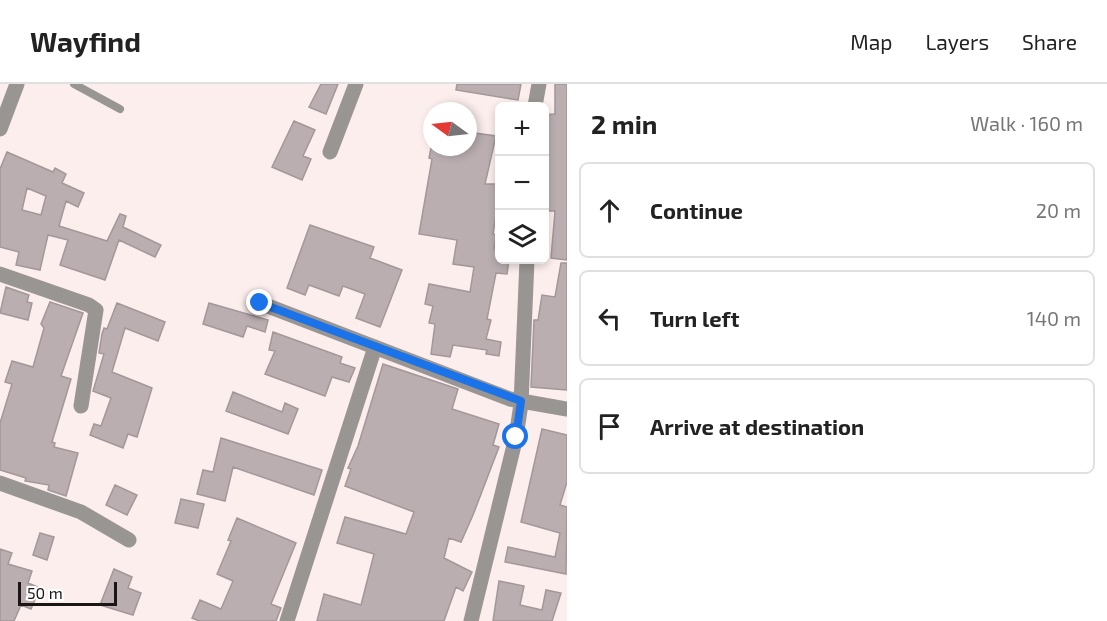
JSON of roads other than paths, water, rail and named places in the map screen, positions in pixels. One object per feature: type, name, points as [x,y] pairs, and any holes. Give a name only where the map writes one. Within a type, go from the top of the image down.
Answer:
[{"type":"street","points":[[0,129],[17,84]]},
{"type":"street","points":[[330,152],[356,84]]},
{"type":"street","points":[[536,102],[539,84]]},
{"type":"street","points":[[471,621],[516,437],[521,401],[527,264]]},
{"type":"street","points":[[0,274],[89,305],[96,310],[81,406]]},
{"type":"street","points":[[260,303],[521,401],[567,409]]},
{"type":"street","points":[[287,621],[375,347]]},
{"type":"street","points":[[0,483],[81,512],[129,540]]},
{"type":"lane","points":[[74,84],[120,109]]}]
